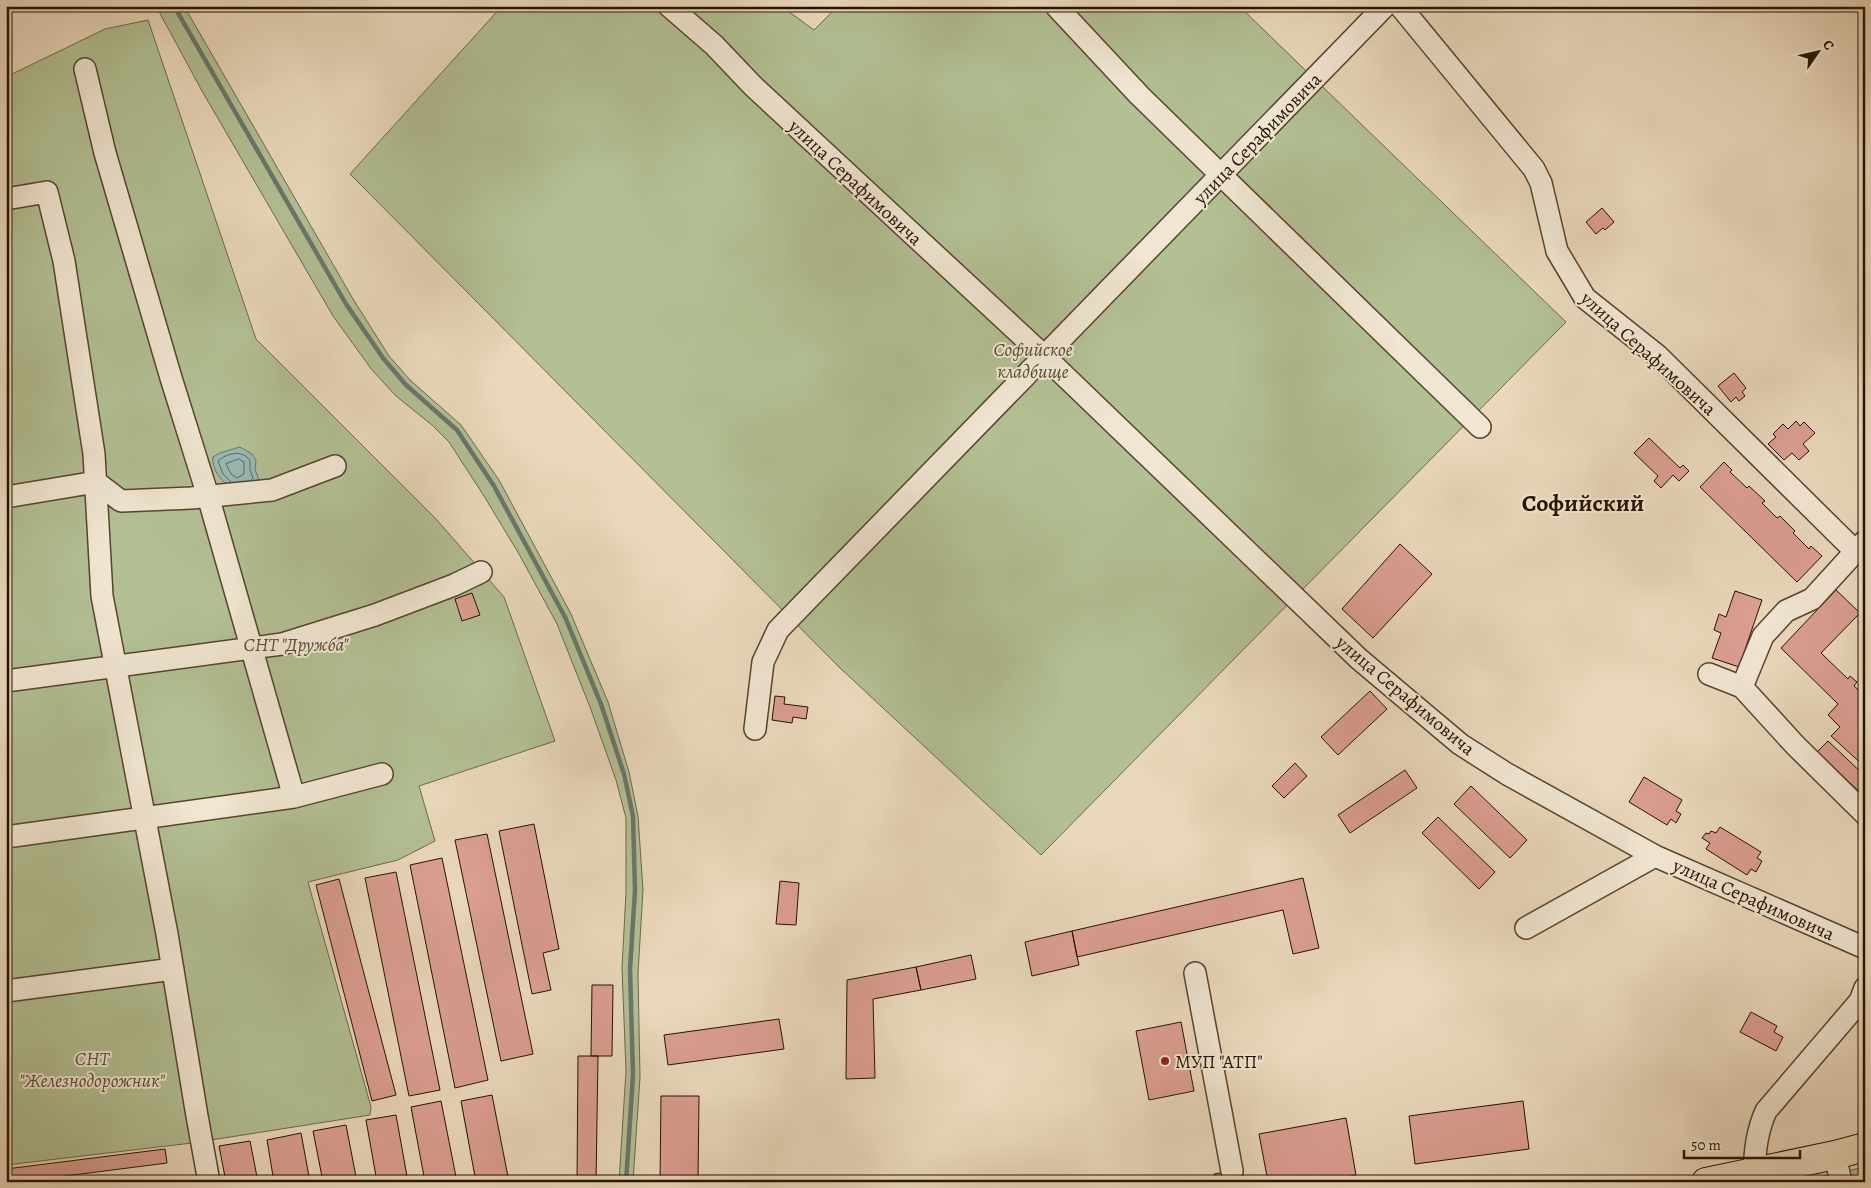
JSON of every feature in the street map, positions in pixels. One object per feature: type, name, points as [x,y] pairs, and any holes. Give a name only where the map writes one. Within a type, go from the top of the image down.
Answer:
[{"type":"main road","points":[[1706,1182],[1865,1147]]},
{"type":"street","name":"улица Серафимовича","points":[[669,6],[714,45],[753,86],[1044,356],[1359,659],[1460,744],[1507,774],[1655,856],[1865,948]]},
{"type":"street","points":[[1056,6],[1139,95],[1480,427]]},
{"type":"street","name":"улица Серафимовича","points":[[755,729],[763,662],[778,630],[1385,6]]},
{"type":"street","name":"улица Серафимовича","points":[[1400,6],[1534,169],[1541,183],[1556,251],[1585,298],[1658,356],[1859,546]]},
{"type":"street","points":[[85,69],[105,153],[208,496],[294,797]]},
{"type":"street","points":[[6,199],[47,192],[65,271],[94,454],[102,596],[173,969],[209,1182]]},
{"type":"street","points":[[6,497],[96,482],[121,501],[272,490],[335,466]]},
{"type":"street","points":[[1742,687],[1763,636],[1786,611],[1812,599],[1859,546]]},
{"type":"street","points":[[6,681],[282,644],[375,615],[454,585],[481,572]]},
{"type":"street","points":[[1709,674],[1742,687],[1794,745],[1865,814]]},
{"type":"street","points":[[6,837],[294,797],[382,774]]},
{"type":"street","points":[[1526,928],[1655,856]]},
{"type":"street","points":[[6,992],[173,969]]},
{"type":"street","points":[[1195,973],[1232,1171]]},
{"type":"street","points":[[1754,1172],[1756,1143],[1760,1124],[1766,1111],[1860,1001],[1865,988]]},
{"type":"street","points":[[1835,1155],[1842,1182]]},
{"type":"green space","points":[[156,6],[184,6],[353,299],[389,356],[410,380],[461,425],[499,480],[571,614],[608,702],[629,772],[638,816],[643,890],[638,973],[640,1077],[633,1182],[619,1182],[626,1071],[622,968],[626,892],[626,818],[616,780],[590,707],[557,624],[519,554],[449,442],[432,425],[396,396],[372,370],[333,316],[202,91]]},
{"type":"green space","name":"Софийское кладбище","points":[[502,6],[781,6],[814,30],[838,6],[1239,6],[1566,322],[1041,855],[839,667],[350,174]]},
{"type":"green space","name":"СНТ \"Дружба\"","points":[[148,20],[256,339],[436,519],[504,597],[555,741],[419,786],[435,841],[398,860],[308,882],[371,1107],[370,1115],[192,1143],[6,1165],[6,77],[105,29]]},
{"type":"green space","points":[[1865,1167],[1865,1182],[1795,1182]]},
{"type":"water","points":[[240,447],[252,454],[256,460],[255,469],[259,480],[256,483],[230,487],[217,474],[213,457]]},
{"type":"building","points":[[1602,208],[1614,222],[1605,230],[1603,228],[1596,234],[1586,222]]},
{"type":"building","points":[[1734,373],[1746,388],[1742,392],[1745,396],[1739,401],[1736,397],[1731,402],[1718,386]]},
{"type":"building","points":[[1796,421],[1800,426],[1804,422],[1815,433],[1803,444],[1809,451],[1799,460],[1792,453],[1784,460],[1768,444],[1776,437],[1773,434],[1783,424],[1788,429]]},
{"type":"building","points":[[1649,438],[1680,468],[1683,465],[1689,471],[1679,481],[1673,475],[1661,488],[1654,481],[1658,476],[1634,453]]},
{"type":"building","points":[[1724,462],[1732,470],[1730,472],[1765,501],[1762,503],[1777,518],[1780,516],[1809,549],[1811,546],[1822,556],[1797,582],[1700,487]]},
{"type":"building","points":[[1400,544],[1432,574],[1373,638],[1342,609]]},
{"type":"building","points":[[1836,590],[1860,613],[1821,653],[1848,679],[1850,676],[1857,682],[1854,686],[1865,696],[1865,767],[1831,736],[1840,727],[1828,715],[1838,704],[1781,648]]},
{"type":"building","points":[[1735,591],[1762,600],[1739,667],[1712,658],[1721,633],[1714,630],[1719,614],[1726,617]]},
{"type":"building","points":[[472,593],[480,615],[462,621],[455,599]]},
{"type":"building","points":[[1370,691],[1387,709],[1338,755],[1321,737]]},
{"type":"building","points":[[775,696],[785,697],[784,704],[808,707],[806,719],[793,717],[792,723],[772,720]]},
{"type":"building","points":[[1828,741],[1865,776],[1865,797],[1817,752]]},
{"type":"building","points":[[1295,763],[1307,776],[1284,798],[1272,786]]},
{"type":"building","points":[[1405,770],[1417,788],[1350,833],[1338,815]]},
{"type":"building","points":[[1644,777],[1682,800],[1676,811],[1681,814],[1676,823],[1671,819],[1667,825],[1629,802]]},
{"type":"building","points":[[1471,786],[1527,840],[1510,858],[1454,804]]},
{"type":"building","points":[[1438,817],[1495,872],[1479,889],[1422,833]]},
{"type":"building","points":[[534,824],[559,949],[543,953],[551,990],[532,994],[499,831]]},
{"type":"building","points":[[1720,827],[1761,852],[1757,858],[1762,861],[1756,872],[1751,869],[1747,875],[1706,849],[1710,843],[1702,838],[1711,831],[1716,833]]},
{"type":"building","points":[[487,834],[533,1054],[501,1061],[455,840]]},
{"type":"building","points":[[442,858],[488,1080],[455,1088],[410,865]]},
{"type":"building","points":[[396,872],[440,1090],[409,1096],[365,878]]},
{"type":"building","points":[[1303,878],[1319,948],[1293,954],[1283,910],[1077,957],[1072,931]]},
{"type":"building","points":[[339,879],[396,1095],[372,1101],[316,885]]},
{"type":"building","points":[[780,881],[799,883],[796,925],[776,924]]},
{"type":"building","points":[[1072,931],[1079,965],[1032,976],[1025,942]]},
{"type":"building","points":[[971,955],[976,979],[921,990],[916,967]]},
{"type":"building","points":[[916,967],[921,990],[873,999],[875,1078],[846,1079],[847,980]]},
{"type":"building","points":[[592,985],[613,985],[612,1056],[591,1056]]},
{"type":"building","points":[[1751,1012],[1777,1026],[1774,1032],[1783,1037],[1776,1051],[1740,1032]]},
{"type":"building","points":[[779,1019],[784,1049],[668,1065],[664,1035]]},
{"type":"building","name":"МУП \"АТП\"","points":[[1181,1022],[1194,1091],[1149,1100],[1136,1031]]},
{"type":"building","points":[[578,1056],[598,1056],[596,1182],[577,1182]]},
{"type":"building","points":[[492,1095],[509,1182],[476,1182],[461,1101]]},
{"type":"building","points":[[661,1096],[699,1096],[698,1182],[660,1182]]},
{"type":"building","points":[[441,1101],[457,1182],[425,1182],[411,1107]]},
{"type":"building","points":[[1523,1101],[1529,1149],[1415,1164],[1409,1116]]},
{"type":"building","points":[[396,1115],[408,1182],[377,1182],[366,1120]]},
{"type":"building","points":[[1346,1118],[1356,1175],[1320,1182],[1268,1182],[1259,1134]]},
{"type":"building","points":[[346,1125],[357,1182],[323,1182],[313,1131]]},
{"type":"building","points":[[301,1133],[310,1182],[274,1182],[267,1140]]},
{"type":"building","points":[[250,1141],[258,1182],[226,1182],[219,1146]]},
{"type":"building","points":[[165,1149],[167,1163],[6,1182],[6,1169]]},
{"type":"building","points":[[1242,1169],[1244,1182],[1215,1182],[1214,1174]]},
{"type":"building","points":[[165,1178],[166,1182],[143,1182]]},
{"type":"waterway","points":[[174,6],[346,304],[383,358],[406,385],[457,430],[494,486],[565,617],[601,704],[624,774],[633,816],[635,891],[630,969],[633,1075],[626,1182]]},
{"type":"place","name":"МУП \"АТП\"","points":[[1165,1061]]},
{"type":"district","name":"Софийский","points":[[1583,503]]},
{"type":"park label","name":"СНТ \"Железнодорожник\"","points":[[92,1069]]}]
